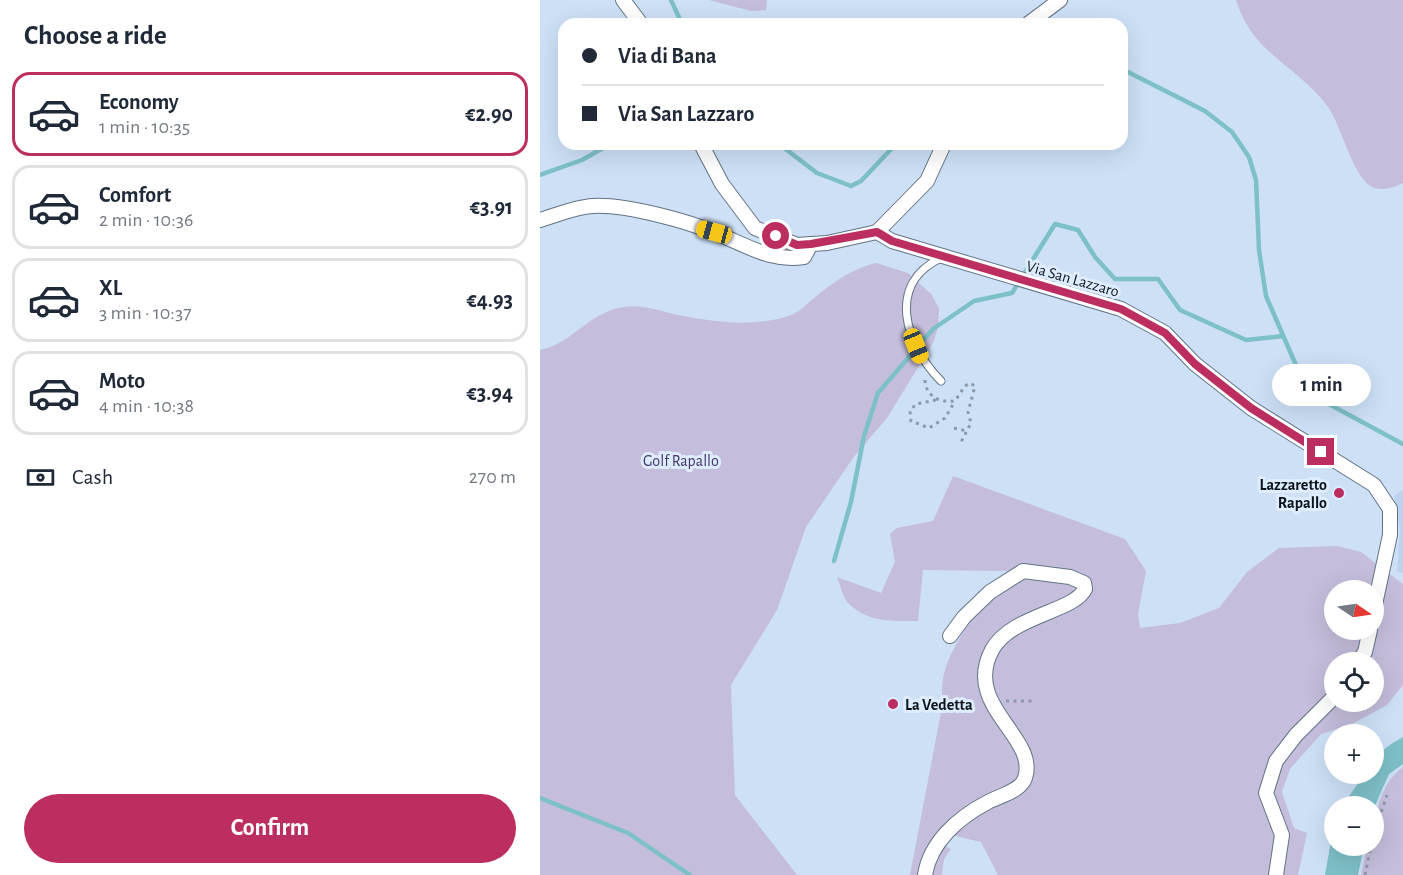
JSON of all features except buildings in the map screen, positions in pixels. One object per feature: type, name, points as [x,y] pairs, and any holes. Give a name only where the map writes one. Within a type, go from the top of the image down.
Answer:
[{"type":"street","points":[[623,0],[636,18]]},
{"type":"street","points":[[1036,18],[1060,0]]},
{"type":"street","points":[[704,150],[722,184],[754,228],[797,245],[877,232],[927,181],[941,150]]},
{"type":"street","points":[[540,220],[586,207],[613,207],[645,213],[714,232],[769,257],[804,257],[811,244]]},
{"type":"street","name":"Via San Lazzaro","points":[[877,232],[892,241],[1121,309],[1165,333],[1195,364],[1251,408],[1374,485],[1390,509],[1390,535],[1380,580]]},
{"type":"street","points":[[925,875],[928,858],[942,838],[986,803],[1014,790],[1025,778],[1028,767],[1024,752],[1002,723],[991,702],[985,669],[992,650],[1002,635],[1040,614],[1079,598],[1085,589],[1084,584],[1070,577],[1023,571],[990,592],[964,617],[950,636]]},
{"type":"street","points":[[1276,875],[1282,835],[1266,793],[1276,761],[1296,735],[1324,707]]},
{"type":"lane","points":[[941,381],[923,363],[910,330],[906,300],[911,281],[925,265],[943,256]]},
{"type":"path","points":[[923,363],[925,388],[936,400]]},
{"type":"path","points":[[955,401],[936,400],[916,404],[910,411],[910,421],[929,428],[945,418],[965,386],[970,383],[975,386],[968,412],[971,423],[960,444]]},
{"type":"path","points":[[954,428],[967,431]]},
{"type":"path","points":[[991,702],[1034,701]]},
{"type":"path","points":[[1384,804],[1387,795]]},
{"type":"path","points":[[1365,875],[1369,856]]},
{"type":"shaded area","points":[[1403,490],[1403,573],[1397,572],[1400,529],[1394,496]]},
{"type":"shaded area","points":[[1403,737],[1403,764],[1389,774],[1379,796],[1349,796],[1358,784],[1384,784],[1384,749]]},
{"type":"shaded area","points":[[1328,856],[1362,856],[1358,875],[1325,875]]},
{"type":"green space","points":[[709,0],[767,0],[766,10],[751,11]]},
{"type":"green space","points":[[1236,0],[1403,0],[1403,183],[1380,189],[1372,187],[1365,181],[1328,107],[1316,93],[1264,47],[1243,18]]},
{"type":"green space","name":"Golf Rapallo","points":[[876,263],[908,273],[931,294],[939,308],[938,327],[933,343],[887,418],[853,458],[806,527],[777,610],[731,685],[735,795],[797,875],[540,875],[540,350],[562,341],[601,315],[631,306],[720,322],[749,323],[777,319],[797,312],[842,277]]},
{"type":"green space","points":[[953,476],[1125,539],[1146,571],[1138,614],[1140,628],[1180,623],[1219,608],[1247,572],[1279,548],[1337,546],[1361,552],[1403,584],[1403,685],[1387,705],[1384,707],[1384,652],[1324,652],[1324,712],[1374,712],[1352,724],[1324,724],[1324,733],[1290,769],[1282,792],[1294,828],[1307,833],[1298,875],[998,875],[981,842],[952,835],[945,846],[951,849],[944,859],[942,875],[910,875],[943,702],[942,685],[946,668],[953,650],[974,616],[1009,571],[923,570],[918,621],[881,620],[855,610],[843,594],[837,577],[881,593],[895,562],[890,534],[897,528],[933,521]]},
{"type":"green space","points":[[1403,767],[1403,875],[1361,875],[1365,856],[1384,856],[1384,796],[1382,796]]},
{"type":"waterway","points":[[671,0],[679,18]]},
{"type":"waterway","points":[[1128,72],[1205,111],[1232,132],[1249,157],[1256,180],[1259,250],[1266,296],[1305,386],[1325,402],[1403,444]]},
{"type":"waterway","points":[[540,175],[582,160],[600,150]]},
{"type":"waterway","points":[[787,150],[817,173],[851,186],[861,181],[890,150]]},
{"type":"waterway","points":[[834,561],[851,502],[864,436],[878,393],[933,329],[974,301],[1012,293],[1055,224],[1078,230],[1095,257],[1115,279],[1158,279],[1180,310],[1246,340],[1283,336]]},
{"type":"waterway","points":[[540,798],[628,833],[690,875]]},
{"type":"place","name":"Lazzaretto Rapallo","points":[[1339,493]]},
{"type":"place","name":"La Vedetta","points":[[893,704]]},
{"type":"route","points":[[776,236],[797,245],[827,243],[877,232],[892,241],[1121,309],[1165,333],[1195,364],[1251,408],[1321,452]]}]
